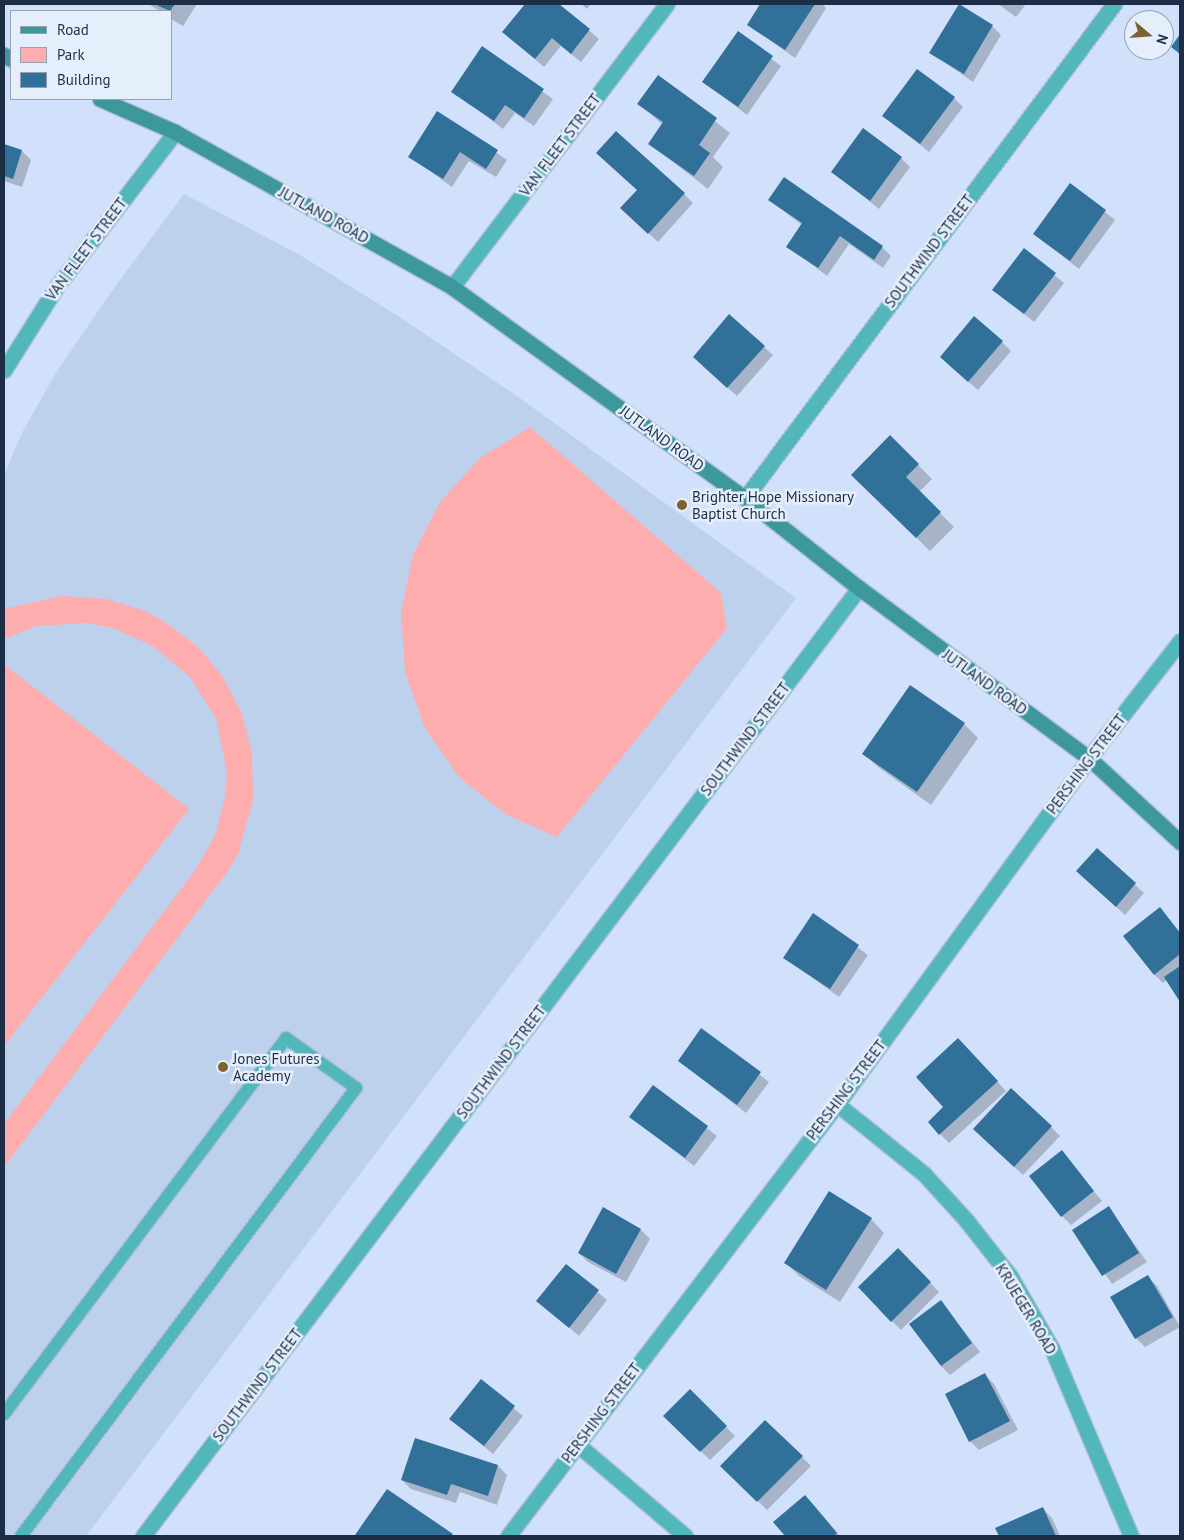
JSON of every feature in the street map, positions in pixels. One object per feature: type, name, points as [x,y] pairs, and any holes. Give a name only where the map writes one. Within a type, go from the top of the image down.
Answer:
[{"type":"street","name":"VAN FLEET STREET","points":[[452,287],[667,4]]},
{"type":"street","name":"SOUTHWIND STREET","points":[[745,498],[1114,4]]},
{"type":"street","name":"JUTLAND ROAD","points":[[102,100],[174,132],[452,287],[745,498],[859,588],[1089,758],[1180,842]]},
{"type":"street","name":"VAN FLEET STREET","points":[[4,370],[57,286],[174,132]]},
{"type":"street","name":"SOUTHWIND STREET","points":[[143,1536],[859,588]]},
{"type":"street","name":"PERSHING STREET","points":[[508,1536],[837,1104],[1089,758],[1180,641]]},
{"type":"street","name":"KRUEGER ROAD","points":[[837,1104],[924,1174],[966,1220],[1010,1276],[1052,1349],[1132,1536]]},
{"type":"street","points":[[577,1444],[684,1536]]},
{"type":"lane","points":[[4,1414],[286,1038],[356,1088],[21,1536]]},
{"type":"shaded area","name":"Jones Futures Academy","points":[[184,194],[300,255],[398,316],[517,396],[796,598],[86,1536],[4,1536],[4,474],[23,431],[57,371],[114,288]]},
{"type":"green space","points":[[530,427],[721,593],[727,628],[557,837],[505,814],[459,777],[425,728],[405,672],[401,613],[413,555],[440,502],[480,458]]},
{"type":"green space","points":[[62,596],[107,599],[145,611],[165,622],[199,648],[223,677],[242,714],[252,754],[253,800],[238,854],[228,871],[4,1167],[4,1124],[196,869],[216,833],[225,797],[227,772],[216,718],[190,677],[153,646],[113,628],[88,623],[36,626],[4,639],[4,605],[8,608]]},
{"type":"green space","points":[[4,664],[189,809],[4,1046]]},
{"type":"building","points":[[154,4],[175,4],[171,10]]},
{"type":"building","points":[[525,4],[559,4],[590,29],[571,54],[552,38],[535,59],[502,32]]},
{"type":"building","points":[[760,4],[815,4],[785,50],[747,25]]},
{"type":"building","points":[[959,4],[993,25],[964,74],[929,53]]},
{"type":"building","points":[[738,31],[773,56],[738,107],[702,82]]},
{"type":"building","points":[[1180,34],[1180,54],[1174,49],[1174,43]]},
{"type":"building","points":[[482,46],[544,89],[524,118],[505,105],[494,121],[451,92]]},
{"type":"building","points":[[917,69],[955,97],[920,144],[882,116]]},
{"type":"building","points":[[658,75],[717,118],[699,145],[710,153],[694,176],[648,144],[663,122],[637,104]]},
{"type":"building","points":[[437,111],[498,150],[486,169],[460,152],[443,179],[408,157]]},
{"type":"building","points":[[863,128],[902,157],[870,201],[831,172]]},
{"type":"building","points":[[616,131],[685,193],[648,234],[620,208],[637,190],[596,153]]},
{"type":"building","points":[[4,144],[22,150],[13,179],[4,176]]},
{"type":"building","points":[[784,177],[883,246],[874,260],[840,236],[818,268],[786,247],[802,223],[768,200]]},
{"type":"building","points":[[1070,183],[1106,210],[1070,261],[1033,234]]},
{"type":"building","points":[[1024,248],[1056,273],[1024,314],[992,290]]},
{"type":"building","points":[[729,314],[765,346],[727,388],[693,357]]},
{"type":"building","points":[[974,316],[1003,341],[968,382],[940,357]]},
{"type":"building","points":[[890,435],[919,464],[906,477],[941,512],[916,538],[851,475]]},
{"type":"building","points":[[910,685],[965,723],[917,792],[862,754]]},
{"type":"building","points":[[1097,848],[1136,883],[1116,907],[1076,871]]},
{"type":"building","points":[[1160,907],[1180,933],[1180,954],[1154,975],[1123,936]]},
{"type":"building","points":[[813,913],[859,945],[830,989],[783,958]]},
{"type":"building","points":[[1180,966],[1180,1002],[1164,977]]},
{"type":"building","points":[[701,1028],[761,1072],[737,1105],[678,1061]]},
{"type":"building","points":[[958,1038],[998,1081],[939,1135],[928,1122],[943,1107],[916,1077]]},
{"type":"building","points":[[653,1085],[708,1126],[685,1158],[629,1117]]},
{"type":"building","points":[[1011,1088],[1052,1126],[1014,1167],[973,1129]]},
{"type":"building","points":[[1062,1150],[1094,1191],[1061,1217],[1029,1176]]},
{"type":"building","points":[[829,1191],[872,1218],[826,1290],[784,1263]]},
{"type":"building","points":[[1109,1206],[1139,1253],[1102,1276],[1072,1230]]},
{"type":"building","points":[[603,1207],[641,1229],[616,1274],[578,1253]]},
{"type":"building","points":[[898,1248],[931,1282],[891,1322],[858,1287]]},
{"type":"building","points":[[566,1264],[599,1290],[569,1328],[536,1301]]},
{"type":"building","points":[[1148,1275],[1173,1317],[1135,1339],[1110,1297]]},
{"type":"building","points":[[941,1300],[972,1343],[941,1366],[909,1324]]},
{"type":"building","points":[[985,1373],[1010,1421],[969,1442],[945,1394]]},
{"type":"building","points":[[481,1379],[515,1406],[484,1446],[449,1419]]},
{"type":"building","points":[[690,1389],[727,1426],[700,1452],[663,1416]]},
{"type":"building","points":[[765,1420],[803,1456],[757,1502],[720,1466]]},
{"type":"building","points":[[415,1438],[498,1465],[488,1496],[451,1484],[447,1495],[401,1480]]},
{"type":"building","points":[[387,1489],[453,1534],[451,1536],[355,1535]]},
{"type":"building","points":[[805,1495],[837,1533],[834,1536],[785,1536],[773,1522]]},
{"type":"building","points":[[1043,1507],[1056,1536],[999,1536],[995,1528]]},
{"type":"place","name":"Brighter Hope Missionary Baptist Church","points":[[682,505]]},
{"type":"place","name":"Jones Futures Academy","points":[[223,1067]]}]
